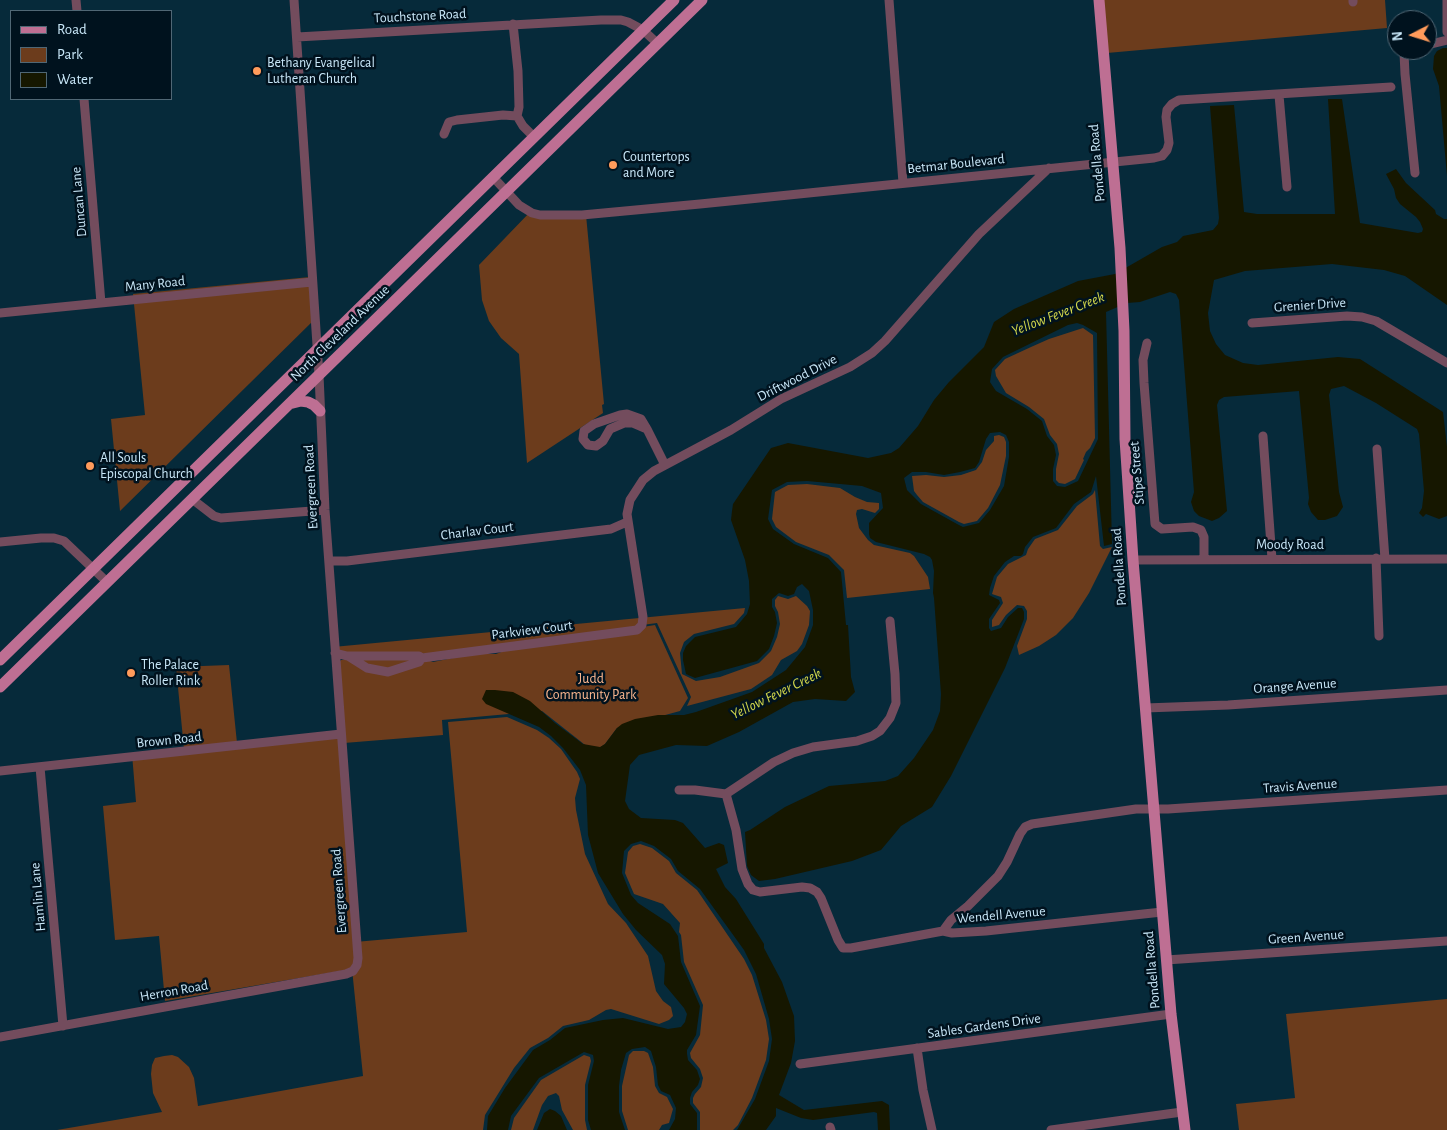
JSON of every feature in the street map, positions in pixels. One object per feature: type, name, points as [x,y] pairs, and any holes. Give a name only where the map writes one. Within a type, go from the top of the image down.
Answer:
[{"type":"main road","name":"North Cleveland Avenue","points":[[0,660],[674,0]]},
{"type":"main road","name":"North Cleveland Avenue","points":[[0,687],[702,0]]},
{"type":"main road","name":"Pondella Road","points":[[1098,0],[1120,248],[1124,331],[1125,439],[1133,560],[1166,960],[1185,1130]]},
{"type":"main road","points":[[406,262],[419,276]]},
{"type":"main road","points":[[289,404],[301,401],[308,402],[320,411]]},
{"type":"street","name":"Evergreen Road","points":[[294,0],[319,375],[325,510],[358,958],[357,965],[353,971]]},
{"type":"street","points":[[889,0],[903,183]]},
{"type":"street","points":[[1447,0],[1447,32]]},
{"type":"street","name":"Touchstone Road","points":[[297,37],[513,24],[621,20],[643,30],[657,43]]},
{"type":"street","points":[[513,24],[518,71],[519,107],[517,116],[534,138]]},
{"type":"street","points":[[1404,60],[1415,173]]},
{"type":"street","name":"Betmar Boulevard","points":[[493,177],[519,205],[532,213],[555,216],[681,206],[1154,158],[1162,156],[1167,150],[1169,142],[1166,117],[1172,104],[1180,100],[1391,88]]},
{"type":"street","points":[[1279,95],[1287,187]]},
{"type":"street","name":"Duncan Lane","points":[[84,100],[101,303]]},
{"type":"street","points":[[444,134],[449,122],[457,120],[503,115],[517,116]]},
{"type":"street","name":"Driftwood Drive","points":[[642,625],[642,607],[628,522],[630,500],[638,485],[648,475],[730,430],[781,399],[850,367],[872,353],[885,341],[979,234],[1048,168]]},
{"type":"street","name":"Many Road","points":[[0,313],[312,282]]},
{"type":"street","name":"Grenier Drive","points":[[1252,323],[1347,316],[1362,317],[1376,321],[1447,363]]},
{"type":"street","name":"Stipe Street","points":[[1147,343],[1143,360],[1144,383],[1155,524],[1162,528],[1194,527],[1201,530],[1204,537],[1204,559]]},
{"type":"street","points":[[610,424],[620,415],[635,415],[641,419],[666,465]]},
{"type":"street","points":[[1263,436],[1272,559]]},
{"type":"street","points":[[1377,449],[1380,558],[1379,636]]},
{"type":"street","points":[[192,499],[214,516],[222,518],[325,510]]},
{"type":"street","name":"Charlav Court","points":[[329,561],[347,561],[611,529],[628,522]]},
{"type":"street","points":[[0,542],[41,538],[54,538],[64,541],[107,582]]},
{"type":"street","name":"Moody Road","points":[[1133,560],[1447,559]]},
{"type":"street","points":[[679,790],[726,794],[774,762],[788,755],[813,747],[865,739],[880,731],[886,725],[894,710],[896,695],[890,621]]},
{"type":"street","name":"Parkview Court","points":[[335,653],[347,656],[419,656],[422,658],[629,632],[637,630],[642,625]]},
{"type":"street","name":"Parkview Court","points":[[347,656],[367,668],[388,672],[419,662],[422,658]]},
{"type":"street","name":"Orange Avenue","points":[[1145,708],[1228,705],[1447,690]]},
{"type":"street","name":"Brown Road","points":[[0,771],[341,734]]},
{"type":"street","name":"Hamlin Lane","points":[[40,767],[63,1026]]},
{"type":"street","name":"Travis Avenue","points":[[943,931],[998,876],[1025,827],[1032,824],[1136,809],[1447,790]]},
{"type":"street","name":"Wendell Avenue","points":[[726,794],[736,830],[742,869],[750,886],[760,892],[802,887],[810,888],[817,892],[822,898],[838,940],[843,948],[943,931],[952,933],[986,932],[1162,912]]},
{"type":"street","name":"Green Avenue","points":[[1166,960],[1447,940]]},
{"type":"street","name":"Herron Road","points":[[0,1037],[346,974],[353,971]]},
{"type":"street","name":"Sables Gardens Drive","points":[[800,1064],[1171,1014]]},
{"type":"street","points":[[917,1048],[923,1090],[932,1130]]},
{"type":"street","points":[[1050,1130],[1182,1112]]},
{"type":"green space","points":[[1102,0],[1385,0],[1387,28],[1107,53]]},
{"type":"green space","points":[[531,211],[586,215],[604,404],[602,405],[603,413],[527,463],[519,354],[501,338],[489,321],[482,300],[479,265]]},
{"type":"green space","points":[[310,277],[314,320],[120,511],[111,419],[145,415],[133,294]]},
{"type":"green space","points":[[1083,328],[1093,335],[1095,438],[1086,452],[1075,479],[1065,484],[1059,483],[1056,480],[1059,454],[1057,444],[1050,435],[1044,419],[1006,393],[996,376],[995,370],[1005,359],[1049,339]]},
{"type":"green space","points":[[994,436],[1004,437],[1006,442],[1006,456],[1000,485],[988,508],[977,521],[964,524],[959,522],[923,502],[914,491],[912,476],[944,477],[961,475],[976,470],[982,462],[986,450],[994,441]]},
{"type":"green space","points":[[807,484],[840,488],[867,502],[879,503],[879,509],[875,513],[862,509],[857,510],[859,528],[874,545],[910,553],[914,556],[928,577],[930,589],[847,598],[844,570],[829,555],[796,542],[776,527],[772,519],[775,492],[788,485]]},
{"type":"green space","points":[[1095,490],[1100,546],[1103,549],[1112,547],[1089,593],[1073,618],[1056,635],[1039,646],[1019,655],[1017,646],[1027,619],[1027,611],[1024,606],[1017,605],[999,625],[992,627],[992,620],[1003,603],[1001,597],[992,594],[997,577],[1008,564],[1026,555],[1035,539],[1058,530],[1077,506],[1093,494]]},
{"type":"green space","points":[[778,596],[788,599],[796,596],[810,611],[809,625],[802,644],[797,651],[781,660],[772,675],[751,689],[687,706],[691,697],[657,623],[642,625],[624,632],[495,651],[339,657],[355,942],[467,932],[448,722],[507,717],[537,730],[549,738],[561,749],[577,772],[580,779],[575,798],[576,810],[585,854],[608,904],[626,923],[648,956],[656,991],[663,1001],[671,1007],[673,1016],[669,1020],[659,1024],[611,1009],[589,1020],[563,1026],[548,1038],[530,1048],[514,1068],[485,1115],[483,1130],[57,1130],[162,1112],[153,1093],[151,1074],[155,1058],[164,1056],[172,1055],[178,1057],[189,1067],[194,1078],[198,1106],[363,1076],[352,969],[165,1001],[159,936],[115,940],[103,806],[136,802],[132,754],[184,749],[176,667],[229,665],[237,743],[339,731],[333,647],[745,608],[744,613],[734,624],[694,634],[684,642],[680,653],[682,674],[696,681],[720,677],[759,663],[771,651],[780,624],[775,606],[775,600]]},
{"type":"green space","name":"Judd Community Park","points":[[655,625],[688,698],[680,711],[617,728],[605,744],[594,752],[542,711],[442,720],[443,735],[344,743],[338,664],[341,660],[360,657],[422,658],[433,662],[472,654],[496,654],[512,648]]},
{"type":"green space","points":[[640,844],[652,848],[669,861],[676,873],[697,890],[744,959],[752,975],[766,1020],[769,1039],[766,1060],[752,1098],[738,1125],[733,1130],[700,1130],[700,1112],[693,1103],[693,1098],[701,1087],[703,1078],[690,1053],[700,1035],[703,1005],[684,962],[679,932],[680,923],[663,904],[634,894],[625,873],[628,852],[633,846]]},
{"type":"green space","points":[[1447,999],[1447,1130],[1239,1130],[1236,1104],[1295,1098],[1286,1014]]},
{"type":"green space","points":[[633,1051],[648,1053],[653,1067],[655,1086],[659,1093],[667,1097],[673,1109],[669,1123],[662,1125],[659,1130],[628,1130],[622,1111],[622,1086],[629,1055]]},
{"type":"green space","points":[[584,1055],[590,1057],[591,1061],[585,1085],[585,1120],[587,1130],[573,1130],[562,1110],[559,1096],[556,1093],[548,1096],[542,1105],[533,1130],[511,1130],[514,1118],[541,1080]]},
{"type":"water","points":[[1447,48],[1447,176],[1439,86],[1433,69],[1434,60],[1437,60],[1437,51]]},
{"type":"water","name":"Yellow Fever Creek","points":[[1328,99],[1342,99],[1360,223],[1418,233],[1422,232],[1423,229],[1420,222],[1396,198],[1394,189],[1386,174],[1396,169],[1406,183],[1435,210],[1436,214],[1447,219],[1447,305],[1405,276],[1384,270],[1332,264],[1245,271],[1214,280],[1208,313],[1210,331],[1216,344],[1225,355],[1243,363],[1258,365],[1338,357],[1360,359],[1443,412],[1447,447],[1447,516],[1439,519],[1426,514],[1423,517],[1419,513],[1422,508],[1424,491],[1417,429],[1376,403],[1344,386],[1331,389],[1329,395],[1339,492],[1343,507],[1337,516],[1318,520],[1311,512],[1308,504],[1299,391],[1224,397],[1219,400],[1217,405],[1227,511],[1212,521],[1199,516],[1194,511],[1191,502],[1194,492],[1179,300],[1176,294],[1170,292],[1140,302],[1127,303],[1106,312],[1112,544],[1104,546],[1096,476],[1091,492],[1074,504],[1056,528],[1033,537],[1021,556],[1014,556],[1005,562],[994,576],[989,595],[999,600],[1000,603],[989,619],[991,631],[1001,628],[1008,617],[1018,608],[1022,608],[1024,619],[1005,668],[951,776],[932,807],[901,826],[881,850],[852,861],[759,881],[751,875],[747,866],[745,832],[785,807],[829,786],[885,781],[898,776],[914,758],[933,730],[940,711],[941,694],[932,560],[924,554],[876,542],[870,538],[869,523],[883,508],[881,493],[862,486],[807,481],[787,482],[772,490],[768,519],[773,529],[794,544],[828,558],[841,572],[846,625],[848,625],[851,677],[855,692],[846,701],[815,699],[793,702],[739,732],[707,746],[676,745],[639,755],[630,765],[625,801],[629,809],[641,818],[675,820],[683,823],[705,848],[719,843],[724,845],[728,863],[716,869],[725,887],[736,899],[764,944],[764,948],[782,982],[794,1016],[795,1041],[791,1063],[779,1095],[804,1110],[882,1101],[889,1105],[890,1130],[878,1130],[877,1113],[874,1112],[813,1120],[801,1118],[776,1108],[776,1116],[766,1130],[737,1130],[755,1099],[769,1061],[772,1039],[769,1019],[756,974],[744,950],[700,889],[678,871],[671,859],[654,846],[641,841],[631,844],[624,851],[622,873],[631,895],[638,903],[670,924],[678,936],[681,962],[700,1006],[696,1035],[687,1050],[688,1060],[697,1070],[700,1079],[690,1098],[690,1104],[697,1113],[697,1130],[669,1130],[675,1119],[676,1108],[670,1095],[661,1091],[651,1051],[645,1047],[632,1049],[626,1053],[621,1070],[619,1112],[625,1130],[591,1130],[588,1120],[588,1085],[594,1061],[593,1055],[584,1052],[539,1078],[511,1116],[508,1130],[487,1130],[488,1116],[505,1088],[533,1050],[565,1028],[623,1018],[668,1029],[681,1027],[685,1022],[687,1014],[664,984],[665,964],[662,955],[636,930],[623,914],[598,873],[588,835],[586,785],[580,770],[563,748],[539,727],[486,704],[482,699],[486,690],[513,692],[530,701],[583,744],[600,747],[605,744],[622,724],[635,719],[658,715],[684,715],[696,712],[752,692],[786,670],[805,647],[813,625],[813,610],[809,591],[802,584],[797,587],[794,594],[788,596],[779,593],[772,599],[772,607],[777,623],[774,636],[769,649],[757,661],[695,678],[686,674],[683,660],[686,646],[695,637],[736,627],[747,614],[750,604],[749,581],[745,560],[731,520],[733,504],[771,448],[788,443],[868,458],[891,453],[899,448],[918,426],[934,400],[949,382],[984,347],[994,322],[1014,309],[1078,281],[1115,274],[1162,247],[1177,242],[1183,236],[1213,230],[1218,224],[1219,218],[1210,106],[1234,105],[1244,212],[1257,214],[1335,214]],"holes":[[[1077,323],[1097,333],[1098,439],[1078,481],[1065,487],[1057,486],[1053,481],[1056,455],[1054,445],[1047,436],[1042,421],[1027,409],[996,391],[990,382],[992,369],[1003,357],[1068,325]],[[1000,432],[1006,435],[1009,442],[1009,457],[1004,486],[990,510],[979,523],[963,527],[921,504],[907,490],[904,478],[912,472],[944,475],[975,468],[990,433]]]},
{"type":"water","points":[[550,1109],[561,1116],[567,1130],[537,1130],[544,1113]]},
{"type":"place","name":"Bethany Evangelical Lutheran Church","points":[[257,71]]},
{"type":"place","name":"Countertops and More","points":[[613,165]]},
{"type":"place","name":"All Souls Episcopal Church","points":[[90,466]]},
{"type":"place","name":"The Palace Roller Rink","points":[[131,673]]}]
